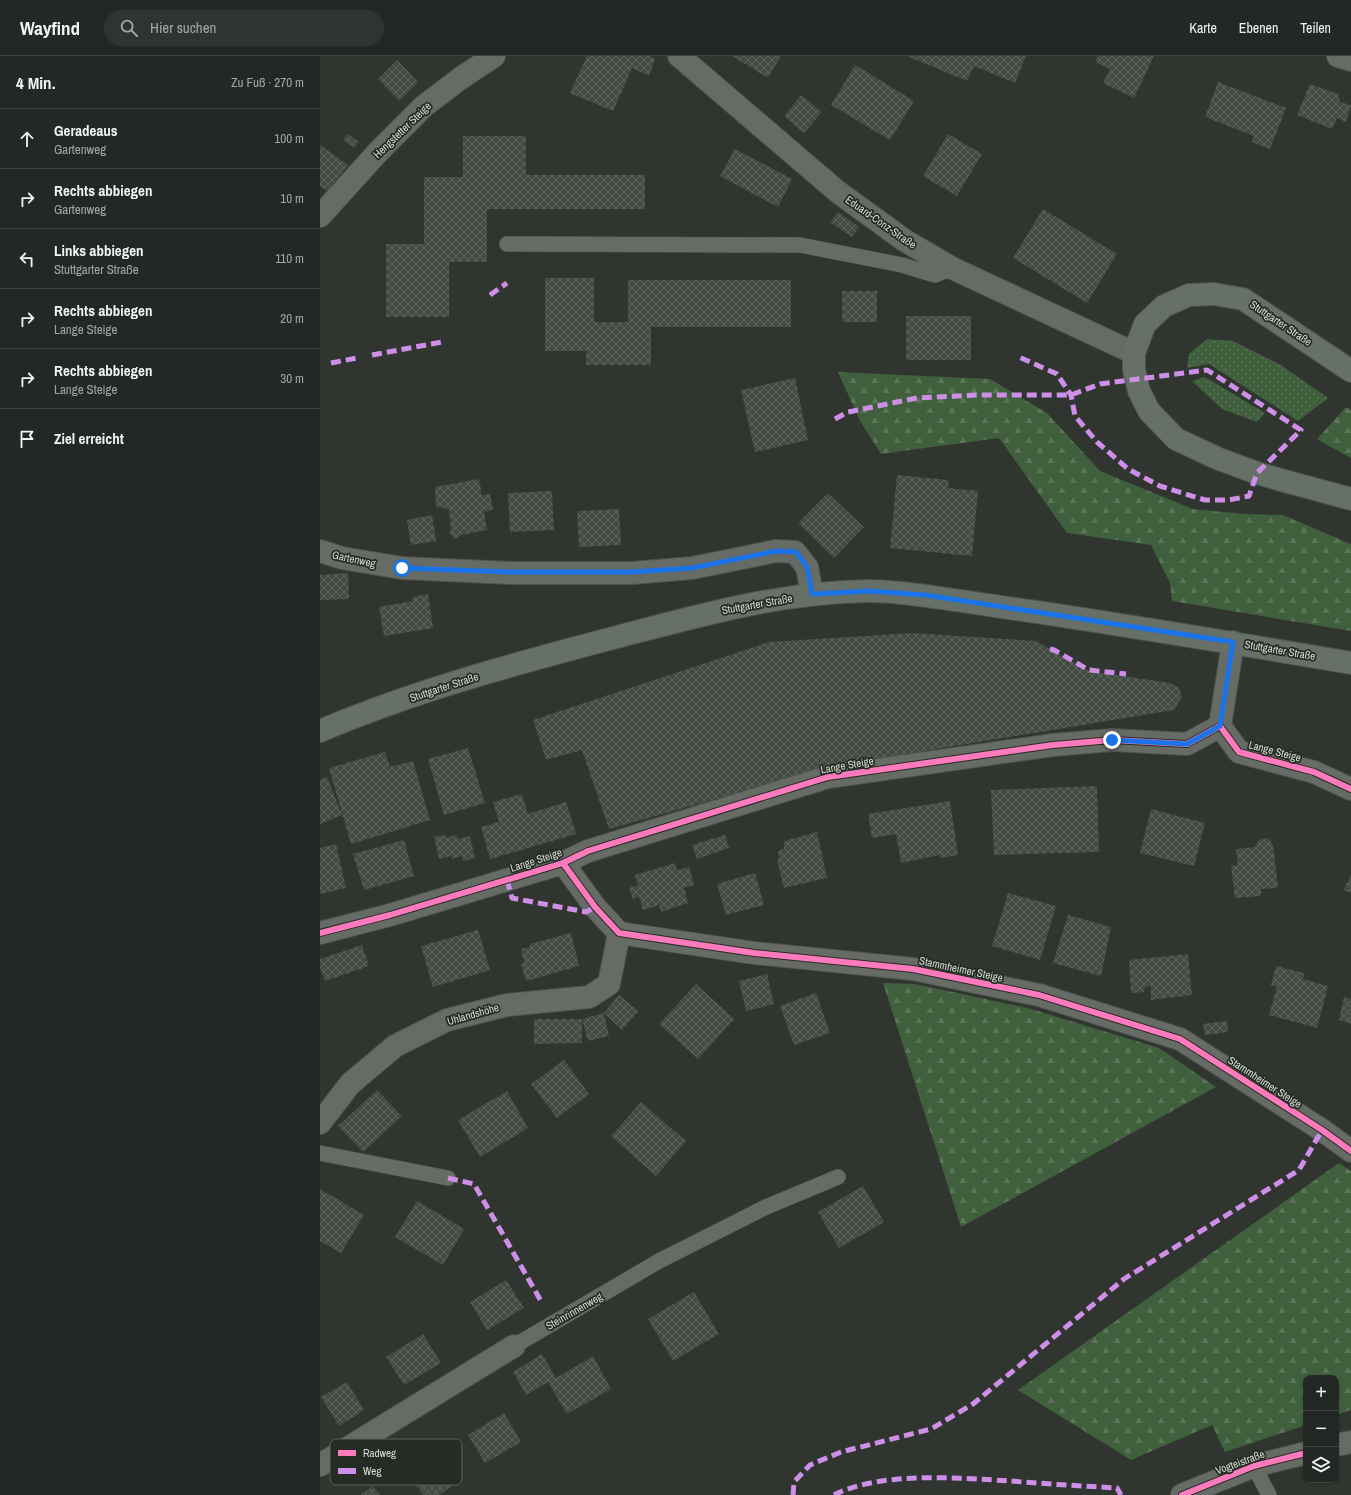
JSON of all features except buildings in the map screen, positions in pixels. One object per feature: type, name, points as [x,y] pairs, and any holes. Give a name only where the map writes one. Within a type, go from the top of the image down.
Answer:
[{"type":"main road","name":"Stuttgarter Straße","points":[[1351,371],[1243,299],[1214,294],[1189,295],[1164,306],[1145,324],[1134,353],[1134,370],[1140,391],[1149,411],[1176,439],[1219,459],[1281,480],[1351,499]]},
{"type":"main road","name":"Stuttgarter Straße","points":[[320,731],[363,714],[537,658],[718,610],[812,594],[869,591],[925,595],[1233,642],[1351,663]]},
{"type":"street","name":"Hengstetter Steige","points":[[320,216],[379,150],[424,106],[461,78],[494,56]]},
{"type":"street","name":"Eduard-Conz-Straße","points":[[679,56],[838,192],[904,240],[952,268],[1134,353]]},
{"type":"street","points":[[1338,56],[1351,60]]},
{"type":"street","name":"Gartenweg","points":[[320,551],[342,558],[402,568],[512,572],[632,572],[692,568],[776,551],[796,552],[807,567],[812,594]]},
{"type":"street","points":[[1220,726],[1233,642]]},
{"type":"street","name":"Lange Steige","points":[[320,933],[390,915],[563,863],[588,851],[828,776],[1068,744],[1112,740],[1187,744],[1220,726],[1239,752],[1314,772],[1351,789]]},
{"type":"street","points":[[563,863],[596,907],[619,933]]},
{"type":"street","name":"Uhlandshöhe","points":[[320,1123],[350,1084],[395,1046],[447,1020],[507,1005],[589,997],[608,984],[619,933]]},
{"type":"street","name":"Stammheimer Steige","points":[[619,933],[754,953],[913,969],[1039,995],[1180,1039],[1322,1130],[1351,1151]]},
{"type":"street","name":"Steinrinnenweg","points":[[362,1439],[514,1346]]},
{"type":"street","points":[[1339,1444],[1351,1442]]},
{"type":"street","name":"Vogteistraße","points":[[1182,1495],[1254,1466],[1303,1454]]},
{"type":"street","name":"Steinrinnenweg","points":[[320,1465],[330,1459]]},
{"type":"lane","points":[[507,244],[800,245],[902,266],[935,275],[952,268]]},
{"type":"lane","points":[[320,1153],[448,1178]]},
{"type":"lane","name":"Steinrinnenweg","points":[[514,1346],[659,1261],[766,1207],[838,1177]]},
{"type":"lane","points":[[1254,1466],[1269,1495]]},
{"type":"green space","points":[[1207,339],[1233,341],[1281,365],[1328,398],[1298,421],[1209,364],[1187,368],[1189,354]]},
{"type":"green space","points":[[838,372],[990,379],[1047,413],[1100,471],[1193,509],[1244,514],[1283,515],[1351,544],[1351,631],[1172,601],[1170,583],[1151,545],[1067,533],[999,438],[881,454],[860,421]]},
{"type":"green space","points":[[1205,377],[1265,413],[1257,422],[1222,409],[1192,381]]},
{"type":"green space","points":[[1346,407],[1351,410],[1351,458],[1317,439]]},
{"type":"green space","points":[[883,983],[915,984],[1028,1008],[1159,1048],[1216,1087],[961,1227]]},
{"type":"green space","points":[[1339,1163],[1351,1171],[1351,1410],[1339,1414],[1339,1375],[1303,1375],[1303,1426],[1225,1452],[1212,1425],[1131,1460],[1018,1390]]},
{"type":"marked path","points":[[490,295],[507,283]]},
{"type":"marked path","points":[[372,355],[442,342]]},
{"type":"marked path","points":[[835,419],[848,412],[917,398],[979,395],[1071,395],[1100,384],[1207,370],[1301,430],[1257,473],[1249,496],[1229,500],[1205,500],[1160,486],[1128,469],[1097,442],[1075,416],[1071,395],[1057,374],[1019,357]]},
{"type":"marked path","points":[[331,363],[357,358]]},
{"type":"marked path","points":[[1050,649],[1089,670],[1126,674]]},
{"type":"marked path","points":[[507,880],[512,898],[586,912],[595,907]]},
{"type":"marked path","points":[[793,1495],[794,1482],[810,1465],[841,1452],[931,1429],[973,1404],[1124,1279],[1299,1170],[1322,1130]]},
{"type":"marked path","points":[[448,1178],[474,1184],[541,1301]]},
{"type":"marked path","points":[[834,1495],[853,1487],[874,1482],[921,1478],[990,1480],[1117,1488],[1121,1495]]},
{"type":"cycle path","points":[[320,933],[390,915],[563,863],[588,851],[828,777],[1053,745],[1112,740],[1187,744],[1220,726],[1239,752],[1314,772],[1351,789]]},
{"type":"cycle path","points":[[563,863],[595,907],[619,933],[754,953],[913,969],[1039,995],[1180,1039],[1322,1130],[1351,1151]]},
{"type":"cycle path","points":[[1182,1495],[1254,1466],[1303,1454]]},
{"type":"route","points":[[402,568],[512,572],[632,572],[692,568],[776,551],[796,552],[807,567],[812,594],[869,591],[925,595],[1233,642],[1220,726],[1187,744],[1112,740]]}]
